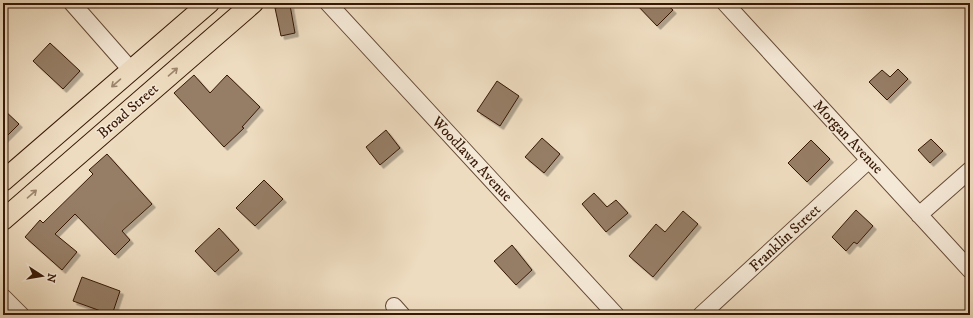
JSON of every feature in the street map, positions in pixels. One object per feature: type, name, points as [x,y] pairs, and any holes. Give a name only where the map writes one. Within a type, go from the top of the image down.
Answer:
[{"type":"main road","name":"Broad Street","points":[[3,181],[209,3]]},
{"type":"main road","name":"Broad Street","points":[[3,220],[253,3]]},
{"type":"street","points":[[72,3],[131,70]]},
{"type":"street","name":"Woodlawn Avenue","points":[[328,3],[616,315]]},
{"type":"street","name":"Morgan Avenue","points":[[725,3],[970,270]]},
{"type":"street","name":"Franklin Street","points":[[701,315],[869,160]]},
{"type":"street","points":[[919,215],[970,170]]},
{"type":"street","points":[[3,297],[21,315]]},
{"type":"building","points":[[635,3],[665,3],[673,10],[657,26]]},
{"type":"building","points":[[290,5],[295,33],[281,36],[275,8]]},
{"type":"building","points":[[50,43],[80,71],[63,89],[33,61]]},
{"type":"building","points":[[898,69],[908,79],[887,100],[869,82],[882,70],[890,77]]},
{"type":"building","points":[[194,75],[210,93],[227,75],[260,107],[242,127],[244,128],[224,147],[174,93]]},
{"type":"building","points":[[497,81],[519,96],[500,126],[477,111]]},
{"type":"building","points":[[3,109],[19,124],[3,140]]},
{"type":"building","points":[[386,130],[400,148],[380,165],[366,147]]},
{"type":"building","points":[[542,138],[560,154],[544,173],[525,157]]},
{"type":"building","points":[[931,139],[943,151],[930,163],[918,150]]},
{"type":"building","points":[[811,140],[830,159],[807,182],[788,163]]},
{"type":"building","points":[[107,154],[152,204],[122,231],[130,240],[115,255],[75,214],[55,234],[77,252],[62,270],[25,237],[40,220],[43,223],[93,174],[89,170]]},
{"type":"building","points":[[264,180],[283,199],[255,226],[236,208]]},
{"type":"building","points":[[594,193],[607,207],[616,200],[628,213],[606,232],[582,204]]},
{"type":"building","points":[[856,210],[873,226],[857,244],[854,242],[846,251],[832,237]]},
{"type":"building","points":[[683,211],[698,224],[653,277],[629,256],[656,224],[665,232]]},
{"type":"building","points":[[219,228],[239,250],[215,272],[195,251]]},
{"type":"building","points":[[512,245],[532,270],[516,285],[494,261]]},
{"type":"building","points":[[82,277],[120,291],[112,315],[73,301]]}]
